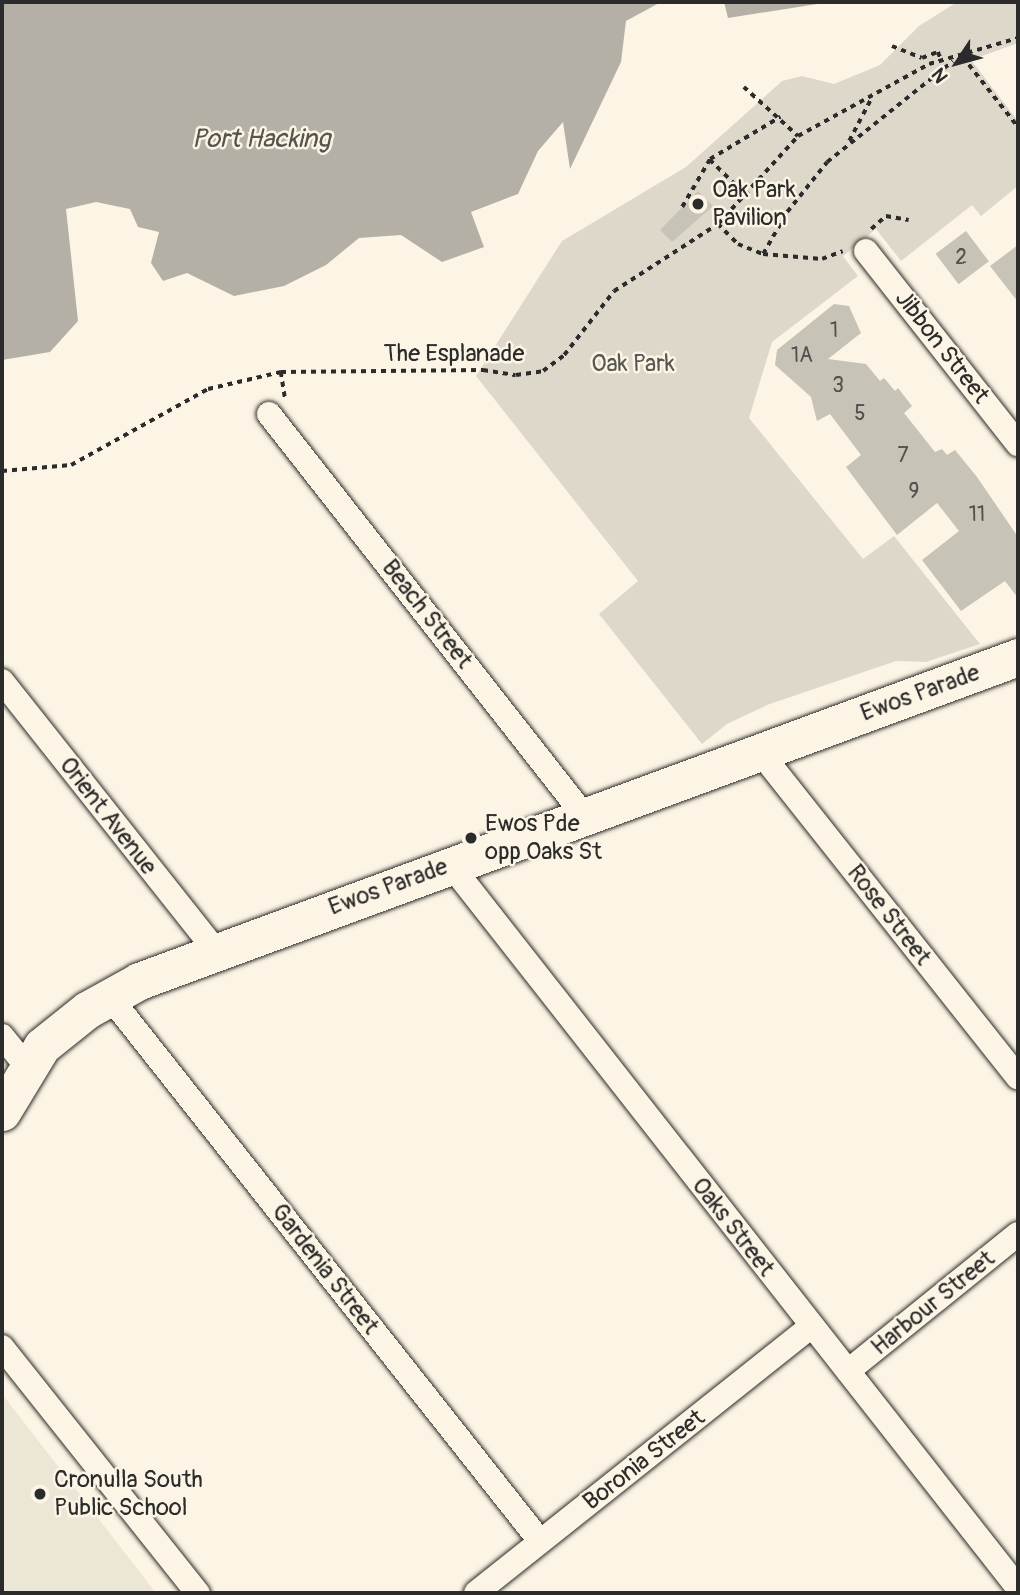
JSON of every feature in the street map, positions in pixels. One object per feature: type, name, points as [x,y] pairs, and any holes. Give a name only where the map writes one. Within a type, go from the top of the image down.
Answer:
[{"type":"street","name":"Jibbon Street","points":[[862,242],[1018,444]]},
{"type":"street","name":"Beach Street","points":[[269,414],[583,814]]},
{"type":"street","name":"Ewos Parade","points":[[2,1112],[26,1066],[63,1027],[109,996],[215,950],[1018,657]]},
{"type":"street","name":"Orient Avenue","points":[[2,681],[215,950]]},
{"type":"street","name":"Rose Street","points":[[760,752],[1018,1077]]},
{"type":"street","name":"Oaks Street","points":[[450,864],[849,1371],[1012,1588]]},
{"type":"street","name":"Gardenia Street","points":[[109,996],[540,1541]]},
{"type":"street","points":[[2,1036],[26,1066]]},
{"type":"street","name":"Harbour Street","points":[[849,1371],[1018,1234]]},
{"type":"street","name":"Boronia Street","points":[[476,1593],[812,1326]]},
{"type":"street","points":[[2,1347],[198,1593]]},
{"type":"path","name":"The Esplanade","points":[[2,471],[71,465],[208,389],[281,372],[483,370],[516,375],[543,371],[564,355],[626,280],[718,224],[798,136],[942,62],[1018,38]]},
{"type":"path","points":[[892,46],[922,58],[938,52],[942,62]]},
{"type":"path","points":[[963,57],[1018,127]]},
{"type":"path","points":[[763,254],[787,212],[848,143],[953,60]]},
{"type":"path","points":[[744,87],[798,136]]},
{"type":"path","points":[[848,143],[872,97]]},
{"type":"path","points":[[682,207],[710,160],[780,117]]},
{"type":"path","points":[[710,160],[744,193]]},
{"type":"path","points":[[718,224],[738,244],[763,254],[834,258],[862,242],[886,216],[909,220]]},
{"type":"shaded area","name":"Cronulla South Public School","points":[[2,1394],[156,1593],[2,1593]]},
{"type":"green space","name":"Oak Park","points":[[957,2],[1018,2],[1018,43],[971,60],[1018,121],[1018,186],[981,216],[972,205],[901,261],[876,229],[843,256],[858,276],[772,342],[749,418],[863,559],[894,536],[980,644],[926,662],[896,661],[767,705],[727,724],[702,744],[599,614],[638,581],[476,376],[562,241],[686,167],[782,81],[802,76],[834,84],[880,65],[919,26]]},
{"type":"water","name":"Port Hacking","points":[[2,2],[661,2],[626,21],[621,62],[570,169],[563,122],[538,151],[518,194],[471,212],[484,247],[442,262],[401,235],[359,238],[326,265],[284,286],[234,296],[187,273],[163,281],[151,263],[159,232],[138,227],[130,209],[96,202],[66,209],[78,321],[50,352],[2,360]]},
{"type":"water","points":[[724,2],[830,2],[728,18]]},
{"type":"building","name":"Oak Park Pavilion","points":[[698,191],[713,206],[672,242],[660,230]]},
{"type":"building","points":[[966,231],[989,261],[959,284],[936,254]]},
{"type":"building","points":[[1018,245],[1018,302],[990,266]]},
{"type":"building","points":[[834,304],[849,306],[861,333],[828,359],[866,364],[880,381],[884,378],[895,391],[898,388],[912,406],[904,413],[935,452],[942,449],[947,455],[955,450],[977,477],[1018,537],[1018,598],[1005,581],[961,611],[922,560],[959,531],[937,503],[897,535],[846,467],[861,455],[830,414],[817,421],[811,397],[775,365],[777,350]]},
{"type":"place","name":"Oak Park Pavilion","points":[[698,204]]},
{"type":"place","name":"Ewos Pde opp Oaks St","points":[[471,838]]},
{"type":"place","name":"Cronulla South Public School","points":[[40,1494]]}]
